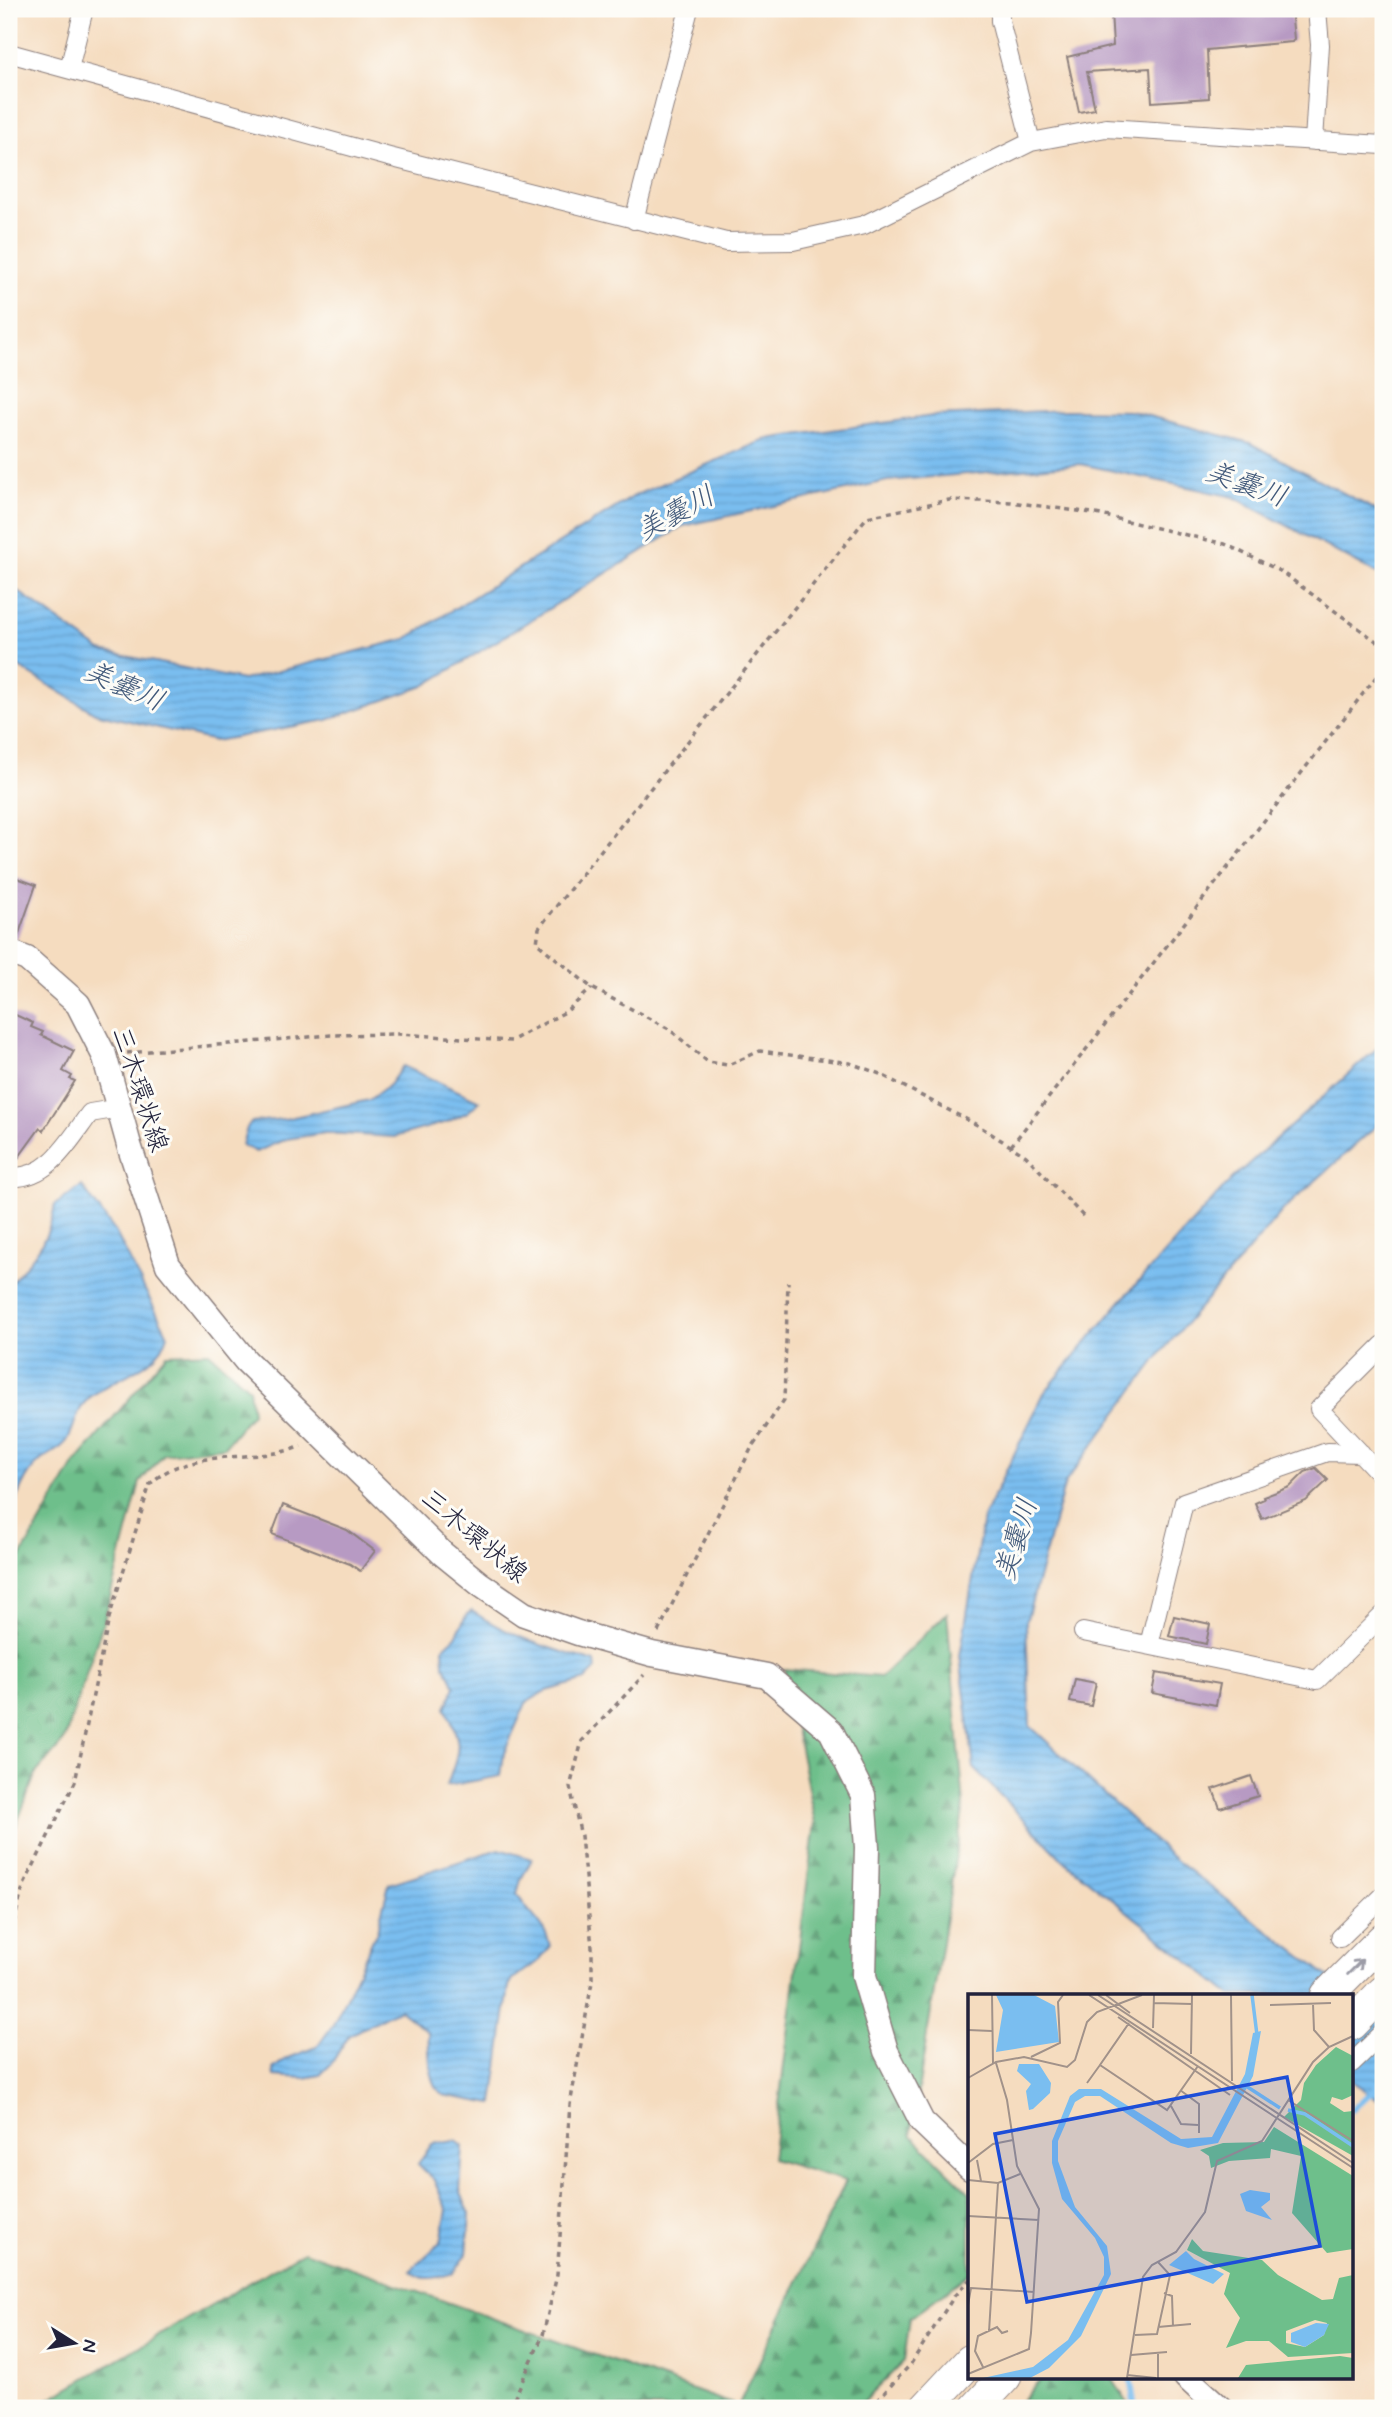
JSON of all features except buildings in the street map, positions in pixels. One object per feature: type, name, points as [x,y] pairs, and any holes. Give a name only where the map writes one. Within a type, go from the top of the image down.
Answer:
[{"type":"highway","points":[[1328,1994],[1383,1939]]},
{"type":"highway","points":[[1354,2022],[1383,1993]]},
{"type":"highway","points":[[926,2408],[968,2363]]},
{"type":"highway","points":[[976,2408],[1004,2378]]},
{"type":"main road","name":"三木環状線","points":[[9,952],[27,959],[78,1004],[104,1055],[129,1145],[168,1265],[246,1362],[443,1554],[524,1614],[652,1654],[767,1676],[831,1731],[863,1795],[867,1847],[864,1976],[886,2051],[922,2122],[968,2166]]},
{"type":"main road","points":[[1187,2378],[1206,2403]]},
{"type":"street","points":[[69,69],[84,9]]},
{"type":"street","points":[[634,220],[689,9]]},
{"type":"street","points":[[1000,9],[1000,21],[1031,142]]},
{"type":"street","points":[[1314,141],[1320,45],[1317,9]]},
{"type":"street","points":[[9,53],[389,157],[726,242],[793,241],[864,225],[1031,142],[1106,128],[1383,145]]},
{"type":"street","points":[[9,1177],[21,1178],[46,1168],[90,1113],[120,1108]]},
{"type":"street","points":[[1383,1345],[1320,1409],[1383,1477]]},
{"type":"street","points":[[1149,1645],[1184,1502],[1327,1452],[1361,1453]]},
{"type":"street","points":[[1083,1632],[1317,1680],[1383,1615]]},
{"type":"street","points":[[1340,1938],[1383,1896]]},
{"type":"street","points":[[1354,2061],[1383,2033]]},
{"type":"path","points":[[1083,1216],[1026,1156],[1011,1146],[893,1081],[850,1063],[760,1051],[728,1065],[708,1062],[669,1029],[592,988],[537,943],[539,928],[867,517],[949,500],[1011,502],[1092,513],[1225,544],[1280,571],[1383,646]]},
{"type":"path","points":[[1011,1146],[1383,668]]},
{"type":"path","points":[[104,1055],[331,1035],[399,1034],[511,1041],[566,1011],[592,988]]},
{"type":"path","points":[[510,2408],[542,2335],[557,2275],[570,2105],[592,1982],[592,1947],[581,1836],[570,1787],[582,1741],[648,1671],[659,1627],[751,1449],[784,1400],[788,1282]]},
{"type":"path","points":[[9,1942],[23,1887],[75,1782],[109,1618],[150,1484],[163,1471],[196,1460],[246,1457],[292,1450],[321,1435]]},
{"type":"path","points":[[870,2408],[910,2365],[955,2295],[968,2282]]},
{"type":"green space","points":[[209,1352],[249,1388],[252,1413],[224,1447],[164,1454],[140,1482],[104,1620],[64,1741],[36,1773],[9,1844],[9,1577],[75,1463],[167,1354]]},
{"type":"green space","points":[[947,1613],[964,1805],[911,2135],[968,2191],[968,2274],[910,2318],[904,2361],[857,2408],[34,2408],[304,2251],[738,2406],[846,2181],[772,2159],[815,1823],[784,1669],[881,1677]]},
{"type":"green space","points":[[1041,2378],[1112,2378],[1131,2408],[1015,2408]]},
{"type":"water","name":"美嚢川","points":[[1068,410],[1130,411],[1250,443],[1383,514],[1383,577],[1234,497],[1081,464],[887,481],[683,526],[424,686],[327,720],[215,741],[95,713],[9,661],[9,585],[101,651],[243,680],[406,639],[636,495],[767,439],[933,416]]},
{"type":"water","name":"美嚢川","points":[[1383,1043],[1383,1120],[1283,1210],[1164,1349],[1065,1483],[1026,1622],[1030,1726],[1175,1860],[1351,1994],[1230,1994],[1062,1859],[974,1768],[960,1656],[983,1518],[1044,1393],[1121,1301],[1232,1179]]},
{"type":"water","points":[[403,1066],[480,1101],[468,1112],[447,1122],[394,1137],[325,1133],[286,1139],[256,1152],[242,1145],[247,1128],[252,1122],[285,1119],[369,1100],[389,1085]]},
{"type":"water","points":[[82,1186],[116,1233],[168,1335],[155,1356],[85,1402],[67,1441],[40,1461],[29,1474],[20,1490],[9,1523],[9,1285],[44,1240],[55,1205]]},
{"type":"water","points":[[472,1611],[516,1635],[595,1662],[596,1669],[585,1680],[546,1691],[526,1703],[504,1753],[501,1776],[447,1786],[458,1747],[446,1708],[455,1686],[444,1664],[443,1648],[456,1636],[467,1614]]},
{"type":"water","points":[[499,1849],[532,1859],[521,1879],[517,1894],[541,1925],[550,1947],[540,1960],[513,1979],[509,1986],[493,2104],[443,2095],[432,2074],[428,2032],[399,2009],[349,2035],[331,2064],[320,2075],[305,2078],[274,2076],[273,2069],[286,2059],[317,2047],[333,2025],[377,1931],[389,1884]]},
{"type":"water","points":[[1354,1996],[1383,2018],[1383,2103],[1354,2082]]},
{"type":"water","points":[[456,2141],[463,2146],[460,2191],[470,2214],[467,2254],[454,2273],[431,2278],[420,2277],[410,2271],[441,2242],[447,2210],[434,2180],[418,2164],[432,2144]]},
{"type":"waterway","points":[[1354,2108],[1379,2085],[1383,2076]]},
{"type":"waterway","points":[[1130,2378],[1135,2408]]}]
